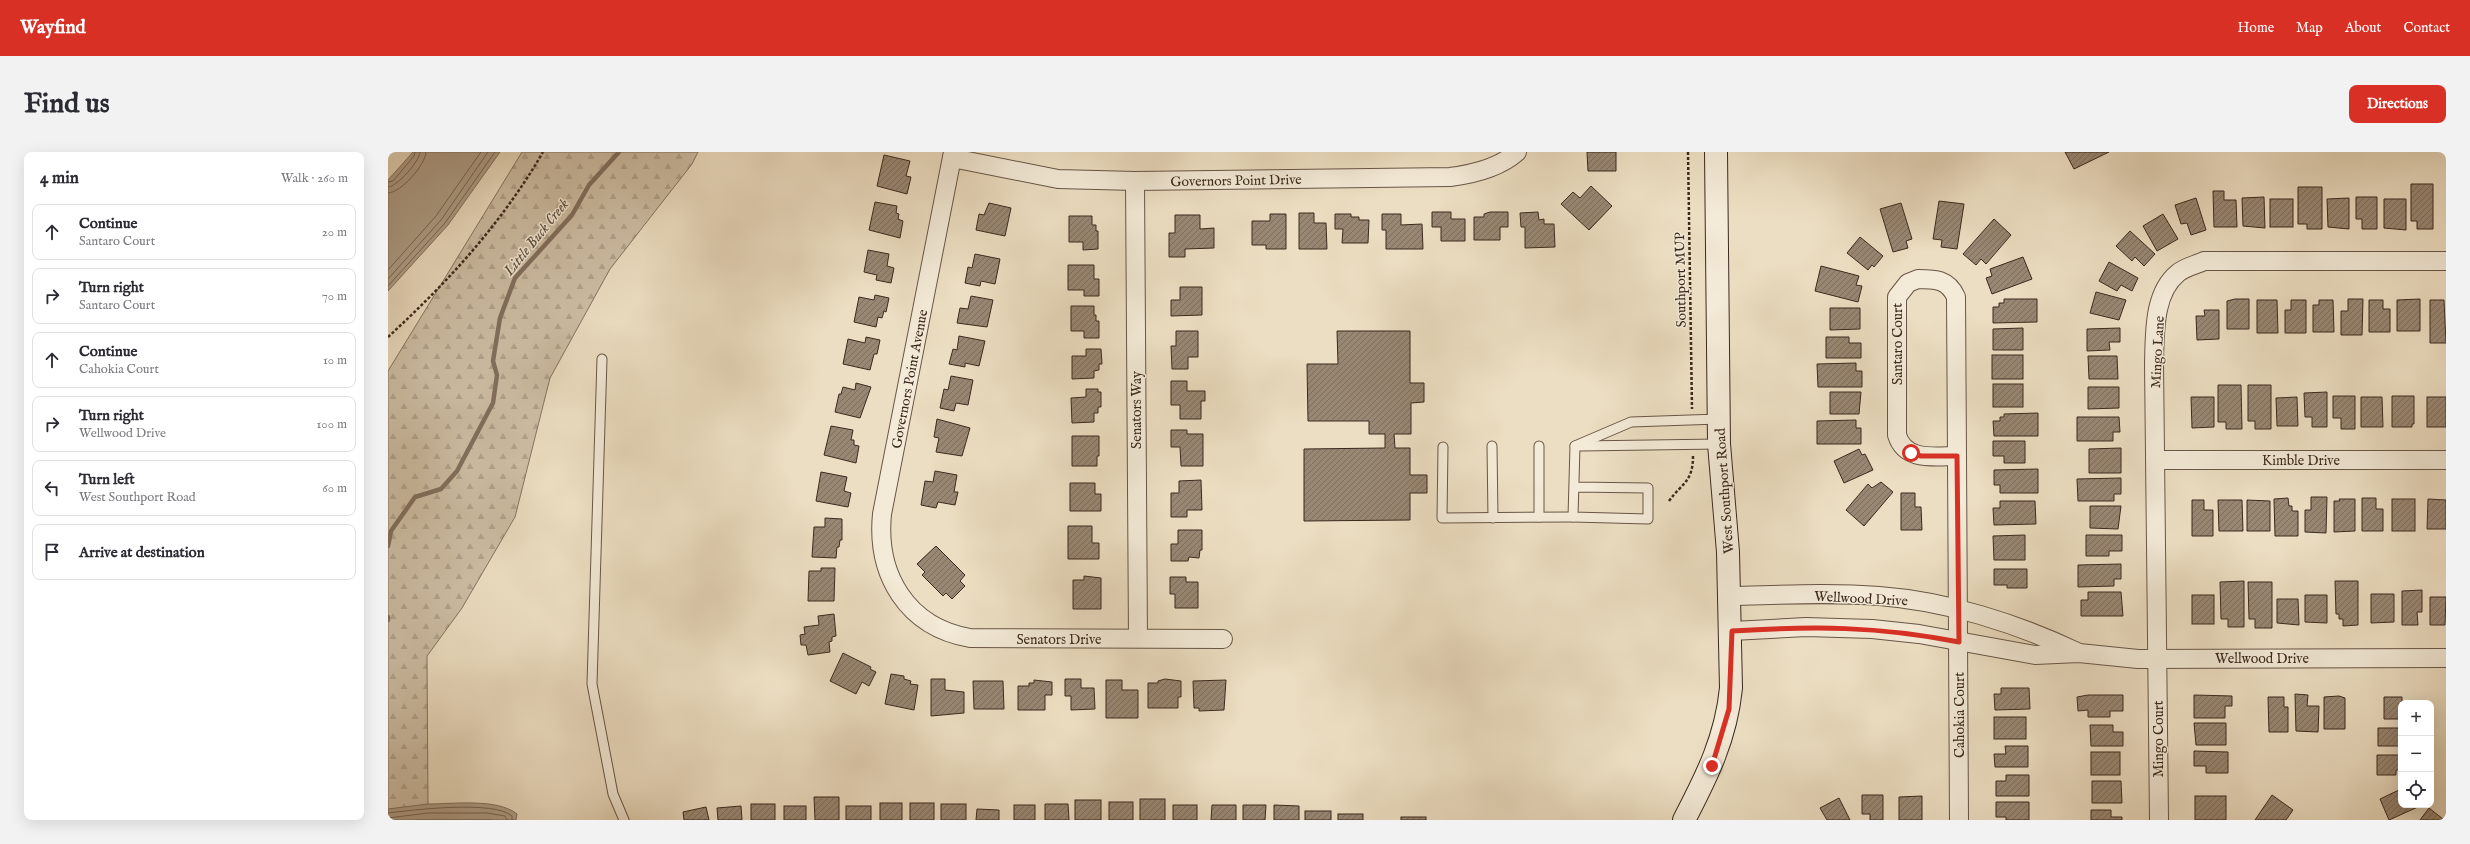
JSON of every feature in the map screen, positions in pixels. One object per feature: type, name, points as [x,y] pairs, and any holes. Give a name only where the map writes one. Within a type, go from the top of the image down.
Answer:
[{"type":"main road","name":"West Southport Road","points":[[1684,820],[1712,766],[1729,709],[1732,631],[1719,444],[1716,152]]},
{"type":"street","name":"Governors Point Drive","points":[[953,155],[1058,179],[1136,181],[1450,177],[1474,174],[1509,159],[1517,152]]},
{"type":"street","name":"Governors Point Avenue","points":[[906,603],[895,588],[883,557],[881,543],[882,514],[953,155]]},
{"type":"street","name":"Senators Way","points":[[1136,181],[1138,638]]},
{"type":"street","name":"Mingo Lane","points":[[2158,659],[2154,364],[2157,317],[2164,289],[2178,272],[2204,262],[2446,262]]},
{"type":"street","name":"Santaro Court","points":[[1957,456],[1914,455],[1903,447],[1897,435],[1897,296],[1902,288],[1916,279],[1940,280],[1952,288],[1956,296],[1958,610]]},
{"type":"street","name":"Kimble Drive","points":[[2156,460],[2446,460]]},
{"type":"street","name":"Wellwood Drive","points":[[1730,596],[1879,596],[1934,604],[2040,634],[2079,653]]},
{"type":"street","name":"Senators Drive","points":[[906,603],[912,610],[936,626],[970,638],[1223,639]]},
{"type":"street","name":"Cahokia Court","points":[[1958,610],[1959,820]]},
{"type":"street","name":"Wellwood Drive","points":[[1732,631],[1806,627],[1853,627],[1891,630],[2035,655],[2079,653],[2158,659],[2446,658]]},
{"type":"street","name":"Mingo Court","points":[[2158,659],[2159,820]]},
{"type":"lane","points":[[602,358],[592,684],[613,794],[624,820]]},
{"type":"lane","points":[[1575,446],[1631,422],[1719,420]]},
{"type":"lane","points":[[1575,446],[1719,444]]},
{"type":"lane","points":[[1492,446],[1493,518]]},
{"type":"lane","points":[[1538,517],[1539,446]]},
{"type":"lane","points":[[1573,517],[1575,446]]},
{"type":"lane","points":[[1443,447],[1442,518],[1648,518],[1648,488],[1574,488]]},
{"type":"path","points":[[388,338],[436,293],[487,235],[524,185],[543,152]]},
{"type":"path","name":"Southport MUP","points":[[1688,152],[1692,407]]},
{"type":"path","points":[[1669,501],[1687,483],[1693,472],[1694,459]]},
{"type":"green space","points":[[522,152],[698,152],[692,164],[610,269],[550,378],[515,517],[462,608],[427,656],[428,804],[388,815],[388,371]]},
{"type":"water","points":[[413,152],[500,152],[448,225],[388,291],[388,180]]},
{"type":"water","points":[[428,804],[487,804],[508,809],[517,814],[516,820],[388,820],[388,809]]},
{"type":"building","points":[[1587,152],[1616,152],[1616,171],[1588,171]]},
{"type":"building","points":[[2065,152],[2109,152],[2074,169]]},
{"type":"building","points":[[884,155],[910,161],[906,176],[911,177],[907,194],[877,186]]},
{"type":"building","points":[[2411,184],[2433,184],[2433,229],[2417,229],[2417,221],[2411,221]]},
{"type":"building","points":[[1591,186],[1612,206],[1589,230],[1561,204],[1573,192],[1580,198]]},
{"type":"building","points":[[2298,187],[2322,187],[2322,229],[2307,229],[2307,224],[2298,224]]},
{"type":"building","points":[[2213,191],[2224,191],[2224,200],[2236,200],[2237,227],[2214,227]]},
{"type":"building","points":[[2264,197],[2265,228],[2243,226],[2242,198]]},
{"type":"building","points":[[2356,197],[2377,197],[2377,229],[2362,229],[2362,219],[2356,219]]},
{"type":"building","points":[[2196,198],[2206,230],[2191,235],[2187,223],[2181,224],[2175,205]]},
{"type":"building","points":[[2349,198],[2349,229],[2328,227],[2327,199]]},
{"type":"building","points":[[2270,199],[2293,199],[2293,227],[2270,227]]},
{"type":"building","points":[[2384,199],[2406,199],[2406,230],[2384,228]]},
{"type":"building","points":[[1939,201],[1964,204],[1957,249],[1941,247],[1942,240],[1933,239]]},
{"type":"building","points":[[875,202],[897,206],[896,213],[899,214],[898,219],[903,221],[900,238],[869,230]]},
{"type":"building","points":[[989,203],[1011,208],[1005,236],[976,230],[979,214],[984,215]]},
{"type":"building","points":[[1901,203],[1912,239],[1906,241],[1908,248],[1893,252],[1880,209]]},
{"type":"building","points":[[1432,212],[1451,212],[1451,219],[1465,219],[1465,241],[1441,241],[1441,227],[1432,227]]},
{"type":"building","points":[[1490,212],[1508,212],[1508,227],[1500,227],[1500,240],[1474,240],[1474,217],[1484,217],[1484,214]]},
{"type":"building","points":[[1538,212],[1539,220],[1544,219],[1544,224],[1554,224],[1555,247],[1525,248],[1525,227],[1521,227],[1520,213]]},
{"type":"building","points":[[1299,213],[1314,213],[1314,223],[1326,223],[1327,249],[1299,249]]},
{"type":"building","points":[[1270,214],[1286,214],[1286,249],[1266,249],[1266,245],[1252,245],[1252,221],[1270,221]]},
{"type":"building","points":[[1335,214],[1351,214],[1351,217],[1359,217],[1359,220],[1369,220],[1368,243],[1342,243],[1343,229],[1335,229]]},
{"type":"building","points":[[1382,214],[1401,214],[1401,225],[1422,224],[1423,249],[1386,249],[1386,230],[1382,230]]},
{"type":"building","points":[[2163,214],[2178,239],[2157,251],[2143,226]]},
{"type":"building","points":[[1175,215],[1200,215],[1200,229],[1214,228],[1214,248],[1185,249],[1185,257],[1169,257],[1169,233],[1175,233]]},
{"type":"building","points":[[1069,216],[1092,216],[1092,225],[1096,225],[1096,231],[1098,231],[1098,249],[1083,250],[1083,242],[1069,242]]},
{"type":"building","points":[[1994,219],[2011,235],[1986,264],[1981,259],[1976,265],[1963,254]]},
{"type":"building","points":[[2130,231],[2155,254],[2144,266],[2135,257],[2132,261],[2116,246]]},
{"type":"building","points":[[1860,237],[1883,256],[1874,267],[1872,265],[1868,270],[1847,253]]},
{"type":"building","points":[[868,250],[889,254],[887,266],[894,268],[891,283],[876,280],[877,275],[864,272]]},
{"type":"building","points":[[975,254],[1000,259],[995,284],[981,281],[980,286],[965,283],[968,267],[972,268]]},
{"type":"building","points":[[2023,257],[2032,279],[1992,294],[1986,278],[1992,276],[1990,269]]},
{"type":"building","points":[[2109,262],[2138,278],[2132,291],[2121,285],[2117,291],[2099,281]]},
{"type":"building","points":[[1068,265],[1094,265],[1094,279],[1099,279],[1099,296],[1084,296],[1084,290],[1068,290]]},
{"type":"building","points":[[1821,266],[1859,276],[1856,285],[1862,286],[1858,302],[1815,291]]},
{"type":"building","points":[[1180,287],[1202,287],[1202,315],[1171,316],[1171,300],[1180,300]]},
{"type":"building","points":[[2096,292],[2126,300],[2119,320],[2090,313]]},
{"type":"building","points":[[875,295],[889,298],[886,312],[884,311],[882,318],[878,317],[876,327],[854,322],[859,297],[874,300]]},
{"type":"building","points":[[971,296],[993,300],[987,327],[957,323],[960,308],[968,309]]},
{"type":"building","points":[[2004,299],[2037,299],[2037,322],[1993,323],[1993,307],[1999,307],[1999,303],[2004,303]]},
{"type":"building","points":[[2235,299],[2249,299],[2249,329],[2227,329],[2227,301]]},
{"type":"building","points":[[2348,299],[2363,299],[2362,335],[2341,335],[2341,311],[2348,311]]},
{"type":"building","points":[[2420,299],[2420,331],[2397,331],[2397,300]]},
{"type":"building","points":[[2257,300],[2277,300],[2278,333],[2257,333]]},
{"type":"building","points":[[2291,300],[2306,300],[2306,333],[2285,333],[2285,310],[2291,310]]},
{"type":"building","points":[[2319,300],[2333,300],[2334,332],[2313,332],[2313,305],[2319,305]]},
{"type":"building","points":[[2369,300],[2383,300],[2383,309],[2390,309],[2390,332],[2369,332]]},
{"type":"building","points":[[2430,300],[2444,300],[2446,343],[2430,343]]},
{"type":"building","points":[[1071,306],[1094,306],[1096,321],[1099,321],[1099,338],[1084,338],[1084,331],[1071,331]]},
{"type":"building","points":[[1830,308],[1860,308],[1860,329],[1830,330]]},
{"type":"building","points":[[2204,310],[2219,310],[2219,339],[2197,340],[2196,316],[2205,316]]},
{"type":"building","points":[[2023,328],[2023,350],[1993,350],[1993,329]]},
{"type":"building","points":[[2120,328],[2120,342],[2109,342],[2110,350],[2087,351],[2087,329]]},
{"type":"building","points":[[1176,331],[1198,331],[1198,357],[1188,357],[1188,369],[1172,369],[1171,346],[1176,346]]},
{"type":"building","points":[[1337,331],[1410,331],[1410,383],[1424,383],[1424,402],[1411,403],[1411,434],[1394,434],[1395,448],[1410,448],[1410,475],[1427,475],[1427,493],[1410,493],[1410,520],[1304,521],[1304,449],[1385,448],[1385,434],[1369,434],[1369,421],[1308,421],[1307,364],[1338,364]]},
{"type":"building","points":[[959,336],[985,341],[979,366],[965,363],[965,367],[949,364],[953,349],[957,350]]},
{"type":"building","points":[[866,337],[880,340],[877,354],[874,354],[870,370],[843,364],[848,339],[865,343]]},
{"type":"building","points":[[1826,337],[1849,337],[1849,343],[1861,343],[1861,358],[1826,358]]},
{"type":"building","points":[[1086,349],[1101,349],[1102,364],[1099,364],[1099,370],[1094,371],[1094,378],[1072,379],[1072,356],[1086,356]]},
{"type":"building","points":[[1992,355],[2023,355],[2023,379],[1992,379]]},
{"type":"building","points":[[2088,356],[2117,356],[2118,379],[2089,379]]},
{"type":"building","points":[[1856,363],[1856,371],[1862,371],[1862,387],[1818,387],[1817,364]]},
{"type":"building","points":[[951,376],[973,380],[968,405],[956,403],[954,411],[940,408],[944,389],[948,390]]},
{"type":"building","points":[[1171,381],[1187,381],[1187,391],[1205,391],[1205,401],[1201,401],[1201,419],[1180,419],[1180,405],[1171,405]]},
{"type":"building","points":[[856,383],[871,387],[860,418],[835,412],[839,394],[841,394],[843,387],[855,390]]},
{"type":"building","points":[[1993,384],[2023,384],[2023,407],[1993,407]]},
{"type":"building","points":[[2218,385],[2241,385],[2242,429],[2226,429],[2226,422],[2218,422]]},
{"type":"building","points":[[2248,385],[2271,385],[2271,429],[2255,429],[2255,421],[2248,421]]},
{"type":"building","points":[[2088,387],[2119,387],[2119,408],[2088,409]]},
{"type":"building","points":[[1086,389],[1098,389],[1098,392],[1101,392],[1101,407],[1098,407],[1098,413],[1094,413],[1094,422],[1072,423],[1071,398],[1086,397]]},
{"type":"building","points":[[1830,392],[1861,392],[1859,414],[1830,414]]},
{"type":"building","points":[[2327,392],[2327,427],[2312,427],[2312,417],[2305,417],[2304,393]]},
{"type":"building","points":[[2333,396],[2355,396],[2355,429],[2341,429],[2341,418],[2333,418]]},
{"type":"building","points":[[2392,396],[2414,396],[2414,424],[2412,424],[2412,427],[2392,427]]},
{"type":"building","points":[[2191,397],[2214,397],[2214,427],[2192,428]]},
{"type":"building","points":[[2297,397],[2298,426],[2277,426],[2276,398]]},
{"type":"building","points":[[2361,397],[2382,397],[2383,427],[2361,427]]},
{"type":"building","points":[[2427,397],[2446,397],[2446,427],[2427,427]]},
{"type":"building","points":[[2038,413],[2038,436],[1994,436],[1993,421],[2000,421],[2000,417],[2004,417],[2004,414]]},
{"type":"building","points":[[2077,417],[2119,417],[2120,432],[2113,432],[2113,441],[2077,441]]},
{"type":"building","points":[[937,419],[970,428],[962,456],[936,452],[939,438],[934,437]]},
{"type":"building","points":[[1856,420],[1856,428],[1861,428],[1861,444],[1817,444],[1817,421]]},
{"type":"building","points":[[831,426],[853,430],[851,440],[854,440],[854,445],[859,446],[856,463],[824,455]]},
{"type":"building","points":[[1171,430],[1187,430],[1187,434],[1203,434],[1203,466],[1181,466],[1180,447],[1171,447]]},
{"type":"building","points":[[1072,436],[1099,436],[1099,456],[1097,456],[1097,466],[1072,466]]},
{"type":"building","points":[[1993,441],[2025,441],[2025,463],[2004,463],[2004,456],[1993,456]]},
{"type":"building","points":[[2121,448],[2121,473],[2089,473],[2089,449]]},
{"type":"building","points":[[1859,449],[1862,455],[1865,454],[1873,470],[1844,483],[1834,461]]},
{"type":"building","points":[[2038,469],[2038,493],[2000,493],[2000,485],[1994,485],[1994,470]]},
{"type":"building","points":[[935,471],[957,475],[954,492],[958,492],[955,505],[938,502],[936,508],[921,505],[925,481],[933,482]]},
{"type":"building","points":[[821,472],[847,477],[844,491],[851,493],[848,507],[816,501]]},
{"type":"building","points":[[2121,478],[2121,494],[2114,494],[2114,501],[2078,501],[2077,479]]},
{"type":"building","points":[[1201,480],[1202,510],[1187,510],[1187,517],[1171,517],[1171,493],[1179,493],[1179,481]]},
{"type":"building","points":[[1881,482],[1893,492],[1864,526],[1846,510],[1868,484],[1872,488]]},
{"type":"building","points":[[1070,483],[1095,483],[1095,494],[1101,494],[1101,511],[1070,511]]},
{"type":"building","points":[[1901,493],[1915,493],[1915,507],[1921,507],[1922,530],[1901,530]]},
{"type":"building","points":[[2311,497],[2327,497],[2326,533],[2305,532],[2305,510],[2311,510]]},
{"type":"building","points":[[2288,498],[2289,506],[2292,506],[2292,511],[2298,511],[2298,536],[2275,536],[2274,499]]},
{"type":"building","points":[[2362,498],[2376,498],[2376,509],[2383,509],[2383,531],[2362,531]]},
{"type":"building","points":[[2339,499],[2355,499],[2355,531],[2334,532],[2334,501],[2340,501]]},
{"type":"building","points":[[2392,499],[2415,499],[2415,531],[2392,531]]},
{"type":"building","points":[[2428,499],[2446,500],[2446,529],[2427,529]]},
{"type":"building","points":[[2192,500],[2204,500],[2204,510],[2213,510],[2213,536],[2192,536]]},
{"type":"building","points":[[2218,500],[2242,500],[2243,531],[2219,531]]},
{"type":"building","points":[[2247,500],[2270,501],[2270,531],[2247,531]]},
{"type":"building","points":[[2000,501],[2035,501],[2036,524],[1994,525],[1993,508],[2000,508]]},
{"type":"building","points":[[2090,506],[2121,506],[2118,529],[2090,528]]},
{"type":"building","points":[[825,518],[842,519],[842,540],[840,540],[839,547],[837,547],[836,558],[812,557],[814,527],[825,527]]},
{"type":"building","points":[[1068,526],[1092,526],[1092,543],[1099,543],[1099,559],[1068,559]]},
{"type":"building","points":[[1178,530],[1202,530],[1202,550],[1200,550],[1199,558],[1189,557],[1188,561],[1171,561],[1171,544],[1178,544]]},
{"type":"building","points":[[2025,535],[2025,560],[1994,560],[1993,536]]},
{"type":"building","points":[[2086,535],[2122,535],[2122,551],[2109,551],[2109,556],[2086,556]]},
{"type":"building","points":[[936,546],[965,575],[960,581],[965,586],[952,599],[946,593],[943,596],[922,575],[925,572],[917,564]]},
{"type":"building","points":[[2121,564],[2121,579],[2114,579],[2114,586],[2078,587],[2078,565]]},
{"type":"building","points":[[821,568],[835,568],[834,601],[808,601],[809,571],[821,571]]},
{"type":"building","points":[[1994,569],[2027,569],[2027,588],[2007,588],[2007,585],[1994,585]]},
{"type":"building","points":[[1084,576],[1101,578],[1101,609],[1073,609],[1073,580],[1084,580]]},
{"type":"building","points":[[1170,577],[1186,577],[1186,582],[1198,582],[1198,608],[1175,608],[1175,594],[1170,594]]},
{"type":"building","points":[[2244,581],[2244,627],[2228,627],[2228,619],[2221,619],[2220,582]]},
{"type":"building","points":[[2335,581],[2358,581],[2358,625],[2343,626],[2343,619],[2339,619],[2339,614],[2336,614]]},
{"type":"building","points":[[2248,582],[2272,582],[2272,628],[2255,628],[2255,619],[2249,619]]},
{"type":"building","points":[[2422,590],[2422,612],[2417,612],[2418,625],[2402,625],[2402,591]]},
{"type":"building","points":[[2088,592],[2121,592],[2123,616],[2081,616],[2081,600],[2088,600]]},
{"type":"building","points":[[2371,594],[2394,594],[2394,622],[2371,623]]},
{"type":"building","points":[[2192,595],[2214,595],[2214,624],[2192,624]]},
{"type":"building","points":[[2305,595],[2327,595],[2327,623],[2305,622]]},
{"type":"building","points":[[2430,597],[2446,597],[2445,625],[2430,625]]},
{"type":"building","points":[[2277,599],[2298,599],[2299,625],[2277,623]]},
{"type":"building","points":[[834,614],[836,636],[832,637],[832,641],[829,642],[830,652],[808,655],[806,645],[801,645],[800,635],[805,634],[804,627],[819,625],[818,616]]},
{"type":"building","points":[[843,653],[871,667],[870,669],[876,672],[869,686],[862,682],[856,694],[830,681]]},
{"type":"building","points":[[891,674],[904,676],[904,679],[911,681],[910,684],[918,685],[914,710],[885,704]]},
{"type":"building","points":[[931,679],[945,679],[945,690],[964,692],[964,713],[931,716]]},
{"type":"building","points":[[1065,679],[1081,679],[1081,688],[1094,688],[1095,709],[1071,710],[1071,696],[1065,696]]},
{"type":"building","points":[[1165,679],[1181,681],[1181,697],[1178,697],[1178,708],[1148,708],[1148,683],[1158,683],[1158,681]]},
{"type":"building","points":[[1034,680],[1052,682],[1052,695],[1045,695],[1045,710],[1018,710],[1018,686],[1029,686],[1029,683],[1034,683]]},
{"type":"building","points":[[1106,680],[1122,680],[1122,690],[1138,690],[1138,718],[1106,718]]},
{"type":"building","points":[[1226,680],[1224,710],[1199,711],[1199,708],[1194,708],[1193,681]]},
{"type":"building","points":[[973,681],[1003,681],[1004,709],[974,709]]},
{"type":"building","points":[[2001,688],[2029,688],[2030,709],[1995,710],[1994,694],[2001,694]]},
{"type":"building","points":[[2295,694],[2308,695],[2307,706],[2319,706],[2318,732],[2296,731]]},
{"type":"building","points":[[2088,695],[2123,695],[2123,711],[2110,711],[2110,717],[2088,717],[2088,710],[2078,711],[2077,697]]},
{"type":"building","points":[[2194,695],[2232,696],[2232,706],[2225,706],[2225,718],[2194,718]]},
{"type":"building","points":[[2339,696],[2345,698],[2345,729],[2324,729],[2324,697]]},
{"type":"building","points":[[2268,697],[2284,697],[2284,707],[2288,707],[2288,732],[2269,732]]},
{"type":"building","points":[[2384,697],[2402,697],[2402,700],[2398,700],[2398,719],[2384,719]]},
{"type":"building","points":[[1994,717],[2026,717],[2026,739],[1994,739]]},
{"type":"building","points":[[2194,723],[2226,723],[2226,745],[2196,745]]},
{"type":"building","points":[[2090,725],[2113,725],[2113,732],[2123,732],[2123,746],[2091,746]]},
{"type":"building","points":[[2378,728],[2398,728],[2398,746],[2378,746]]},
{"type":"building","points":[[2005,746],[2028,746],[2028,767],[1995,767],[1994,754],[2006,754]]},
{"type":"building","points":[[2194,751],[2228,752],[2228,773],[2206,773],[2206,766],[2194,766]]},
{"type":"building","points":[[2091,752],[2120,752],[2120,775],[2091,775]]},
{"type":"building","points":[[2377,755],[2398,755],[2398,770],[2396,770],[2396,775],[2377,775]]},
{"type":"building","points":[[2006,775],[2029,775],[2029,796],[1996,796],[1996,781],[2006,781]]},
{"type":"building","points":[[2092,781],[2121,781],[2122,803],[2092,803]]},
{"type":"building","points":[[2398,790],[2398,808],[2416,808],[2389,820],[2380,799]]},
{"type":"building","points":[[1862,795],[1883,795],[1883,820],[1870,820],[1870,814],[1862,814]]},
{"type":"building","points":[[2272,795],[2293,810],[2286,820],[2255,820]]},
{"type":"building","points":[[1922,796],[1922,820],[1899,820],[1899,797]]},
{"type":"building","points":[[2195,796],[2226,796],[2226,820],[2195,820]]},
{"type":"building","points":[[814,797],[839,797],[839,820],[815,820]]},
{"type":"building","points":[[1839,798],[1850,820],[1827,820],[1820,808]]},
{"type":"building","points":[[1140,799],[1165,799],[1165,820],[1140,820]]},
{"type":"building","points":[[1075,800],[1101,800],[1101,820],[1075,820]]},
{"type":"building","points":[[1109,802],[1133,802],[1133,820],[1109,820]]},
{"type":"building","points":[[1996,802],[2029,802],[2029,820],[2006,820],[2006,817],[1996,817]]},
{"type":"building","points":[[880,803],[902,803],[902,820],[880,820]]},
{"type":"building","points":[[910,803],[934,803],[934,820],[910,820]]},
{"type":"building","points":[[751,804],[775,804],[775,820],[751,820]]},
{"type":"building","points":[[941,804],[966,804],[966,820],[941,820]]},
{"type":"building","points":[[1045,804],[1068,804],[1069,820],[1045,820]]},
{"type":"building","points":[[1014,805],[1035,805],[1035,820],[1014,820]]},
{"type":"building","points":[[1173,805],[1197,805],[1197,820],[1173,820]]},
{"type":"building","points":[[1212,805],[1236,805],[1236,820],[1211,820]]},
{"type":"building","points":[[1243,805],[1266,805],[1265,820],[1243,820]]},
{"type":"building","points":[[1274,805],[1299,806],[1299,820],[1274,820]]},
{"type":"building","points":[[741,806],[742,820],[718,820],[717,808]]},
{"type":"building","points":[[784,806],[806,806],[806,820],[784,820]]},
{"type":"building","points":[[846,806],[871,806],[871,820],[846,820]]},
{"type":"building","points":[[706,807],[709,820],[684,820],[683,812]]},
{"type":"building","points":[[2429,808],[2443,819],[2442,820],[2420,820]]},
{"type":"building","points":[[977,809],[999,810],[999,820],[976,820]]},
{"type":"building","points":[[2091,810],[2111,810],[2111,817],[2122,817],[2122,820],[2091,820]]},
{"type":"building","points":[[1305,811],[1331,811],[1331,820],[1305,820]]},
{"type":"building","points":[[1338,814],[1363,814],[1363,820],[1338,820]]},
{"type":"building","points":[[1401,817],[1426,817],[1426,820],[1401,820]]},
{"type":"waterway","name":"Little Buck Creek","points":[[388,546],[391,531],[415,497],[441,489],[457,471],[493,403],[497,375],[493,361],[500,318],[515,278],[572,215],[589,185],[619,152]]},
{"type":"route","points":[[1712,766],[1729,709],[1732,631],[1806,627],[1853,627],[1891,630],[1959,642],[1957,456],[1921,456],[1911,453]]}]
